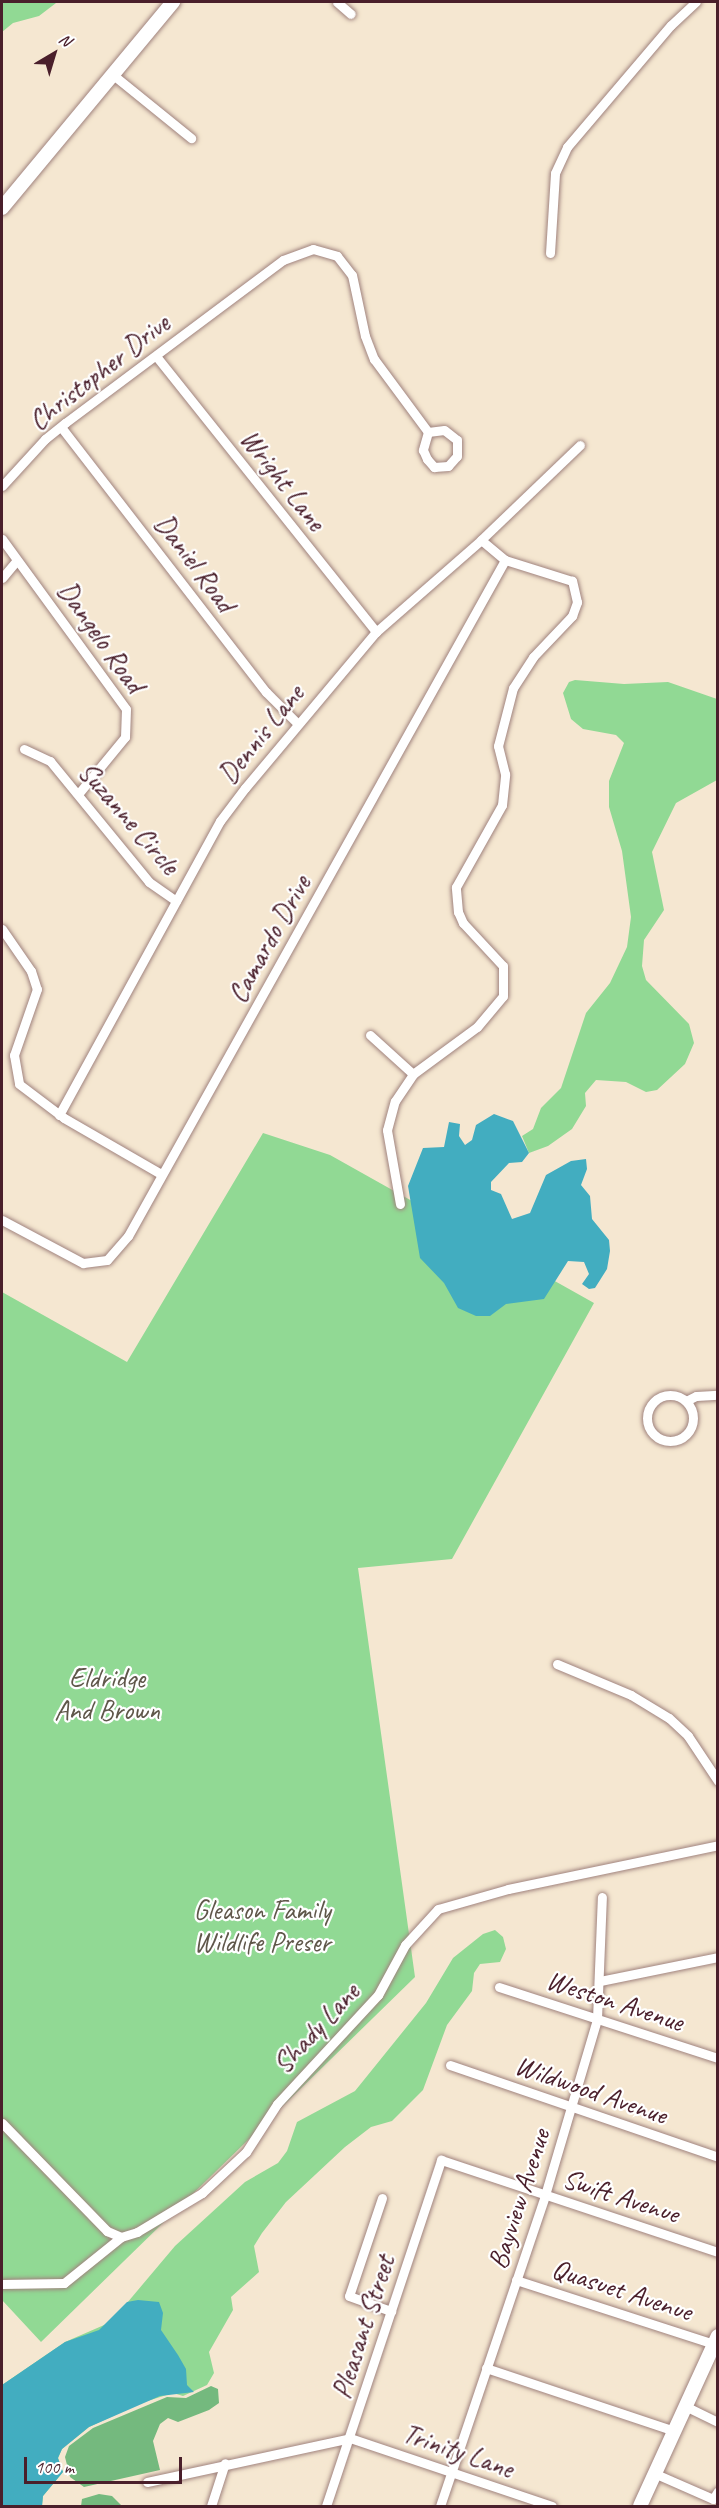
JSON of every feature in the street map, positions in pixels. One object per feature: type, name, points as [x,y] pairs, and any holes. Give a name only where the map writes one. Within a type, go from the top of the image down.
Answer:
[{"type":"street","points":[[2,208],[173,2]]},
{"type":"street","points":[[337,2],[351,14]]},
{"type":"street","points":[[550,253],[555,173],[567,147],[671,25],[696,2]]},
{"type":"street","points":[[112,74],[190,138]]},
{"type":"street","name":"Christopher Drive","points":[[2,486],[61,427],[283,261],[313,249],[337,256],[352,275],[364,336],[374,359],[428,432]]},
{"type":"street","name":"Wright Lane","points":[[156,356],[376,632]]},
{"type":"street","name":"Daniel Road","points":[[61,427],[266,692],[297,723]]},
{"type":"street","points":[[444,430],[457,440],[457,456],[448,466],[434,467],[427,459],[423,450],[428,432],[444,430]]},
{"type":"street","name":"Dennis Lane","points":[[59,1115],[220,821],[297,723],[376,632],[481,540],[580,445]]},
{"type":"street","name":"Dangelo Road","points":[[2,539],[126,709],[125,737],[80,793]]},
{"type":"street","points":[[400,1204],[388,1148],[388,1121],[413,1074],[483,1022],[503,996],[503,966],[463,923],[458,912],[456,887],[502,805],[505,774],[498,746],[513,688],[533,657],[572,616],[577,602],[572,581],[505,560],[481,540]]},
{"type":"street","points":[[2,578],[17,560]]},
{"type":"street","name":"Camardo Drive","points":[[2,1220],[83,1263],[100,1263],[116,1254],[129,1236],[161,1174],[505,560]]},
{"type":"street","name":"Suzanne Circle","points":[[24,749],[50,761],[80,793],[149,882],[176,901]]},
{"type":"street","points":[[2,929],[31,970],[37,988],[14,1055],[15,1078],[24,1090],[59,1115],[161,1174]]},
{"type":"street","points":[[370,1035],[413,1074]]},
{"type":"street","points":[[686,1401],[693,1418],[687,1435],[670,1442],[653,1435],[646,1419],[652,1402],[669,1395],[686,1401],[696,1396],[717,1395]]},
{"type":"street","points":[[557,1664],[631,1695],[669,1718],[688,1737],[717,1781]]},
{"type":"street","name":"Shady Lane","points":[[2,2284],[64,2283],[121,2237],[183,2208],[246,2152],[277,2104],[378,1995],[405,1945],[438,1910],[508,1889],[717,1845]]},
{"type":"street","name":"Bayview Avenue","points":[[440,2506],[545,2195],[597,2019],[602,1897]]},
{"type":"street","points":[[600,1981],[717,1957]]},
{"type":"street","name":"Weston Avenue","points":[[499,1987],[717,2058]]},
{"type":"street","name":"Wildwood Avenue","points":[[450,2065],[717,2157]]},
{"type":"street","points":[[2,2123],[102,2226],[121,2237]]},
{"type":"street","name":"Swift Avenue","points":[[441,2160],[717,2252]]},
{"type":"street","name":"Pleasant Street","points":[[326,2506],[441,2160]]},
{"type":"street","points":[[382,2198],[349,2296],[391,2311]]},
{"type":"street","name":"Quasuet Avenue","points":[[516,2280],[716,2340]]},
{"type":"street","points":[[640,2506],[716,2340]]},
{"type":"street","points":[[486,2368],[674,2431]]},
{"type":"street","points":[[685,2406],[717,2422]]},
{"type":"street","points":[[147,2482],[225,2463],[350,2438]]},
{"type":"street","name":"Trinity Lane","points":[[350,2438],[552,2506]]},
{"type":"street","points":[[211,2506],[225,2463]]},
{"type":"street","points":[[656,2474],[713,2499]]},
{"type":"green space","points":[[2,2],[56,3],[39,16],[13,23],[2,32]]},
{"type":"green space","points":[[575,680],[624,684],[668,682],[717,699],[717,780],[676,803],[652,852],[664,910],[644,940],[642,966],[646,980],[689,1024],[694,1043],[685,1064],[657,1090],[646,1092],[626,1082],[596,1080],[585,1093],[586,1106],[572,1129],[548,1146],[529,1153],[522,1136],[533,1129],[541,1108],[561,1088],[586,1013],[610,983],[627,947],[631,917],[622,851],[609,807],[609,781],[624,743],[616,735],[583,729],[571,719],[563,693],[569,682]]},
{"type":"green space","points":[[263,1133],[330,1155],[594,1303],[452,1559],[358,1568],[415,1977],[41,2342],[2,2300],[2,1292],[127,1362]]},
{"type":"green space","points":[[495,1930],[503,1937],[506,1949],[500,1962],[480,1964],[474,1973],[472,1991],[447,2025],[423,2090],[392,2121],[371,2127],[345,2147],[286,2202],[262,2233],[254,2246],[259,2272],[231,2297],[233,2310],[209,2352],[214,2373],[207,2385],[183,2396],[173,2393],[141,2403],[89,2427],[62,2449],[58,2458],[63,2472],[43,2496],[42,2506],[2,2506],[2,2385],[65,2342],[111,2322],[175,2246],[245,2182],[278,2163],[287,2151],[297,2122],[355,2091],[426,2003],[453,1958],[483,1934]]},
{"type":"green space","points":[[211,2386],[218,2389],[219,2403],[209,2410],[178,2422],[168,2418],[160,2424],[153,2441],[160,2470],[84,2487],[70,2477],[65,2457],[69,2446],[93,2428],[167,2397],[186,2398]]},
{"type":"green space","points":[[99,2494],[112,2496],[122,2506],[81,2506],[82,2499]]},
{"type":"water","points":[[494,1114],[513,1121],[529,1153],[522,1162],[509,1163],[491,1182],[491,1190],[501,1194],[512,1219],[530,1213],[546,1175],[571,1161],[586,1159],[587,1169],[581,1185],[590,1196],[592,1219],[609,1240],[610,1251],[607,1269],[595,1288],[589,1289],[582,1284],[589,1274],[584,1262],[568,1261],[544,1299],[506,1304],[490,1316],[476,1316],[458,1308],[444,1283],[420,1258],[408,1186],[423,1148],[444,1147],[449,1122],[460,1124],[459,1136],[465,1145],[472,1140],[476,1125]]},
{"type":"water","points":[[138,2300],[159,2302],[163,2313],[161,2330],[186,2369],[187,2385],[194,2392],[160,2396],[89,2427],[62,2449],[58,2458],[63,2472],[43,2496],[42,2506],[2,2506],[2,2385],[65,2342],[99,2330],[127,2302]]},
{"type":"park label","name":"Eldridge And Brown","points":[[107,1694]]},
{"type":"park label","name":"Gleason Family Wildlife Preser","points":[[262,1926]]}]
